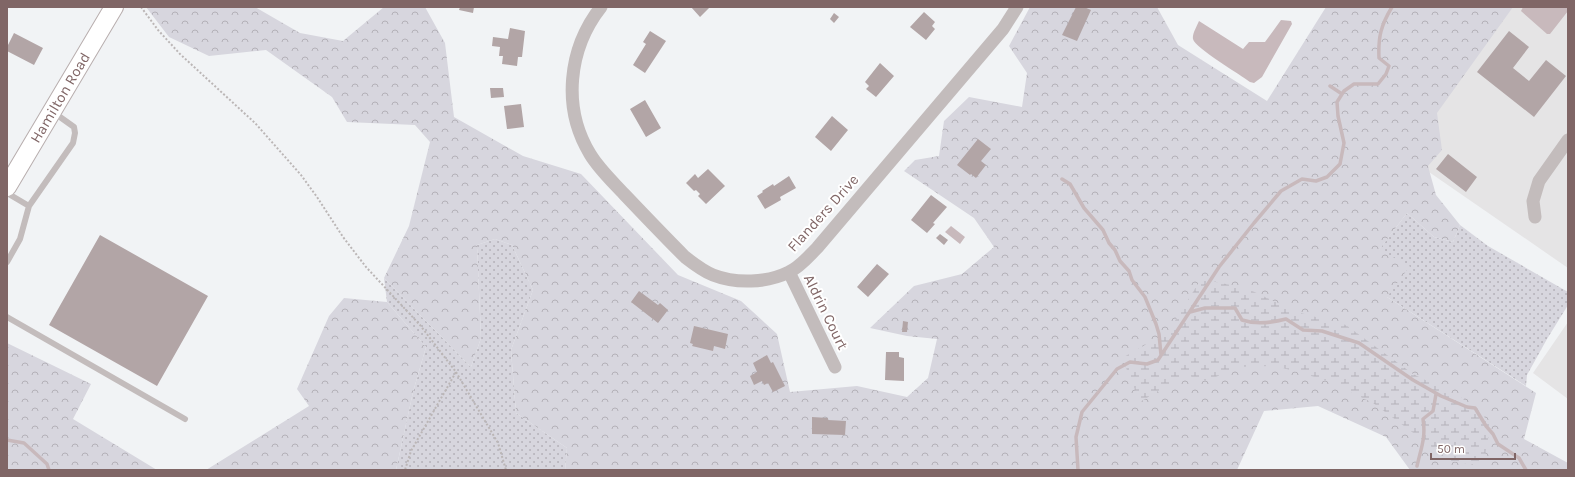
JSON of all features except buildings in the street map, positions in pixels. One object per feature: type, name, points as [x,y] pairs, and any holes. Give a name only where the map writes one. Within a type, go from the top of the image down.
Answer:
[{"type":"street","name":"Hamilton Road","points":[[7,188],[114,7]]},
{"type":"street","name":"Flanders Drive","points":[[601,7],[594,16],[577,51],[573,73],[572,90],[574,112],[580,133],[590,155],[602,171],[685,257],[714,276],[732,280],[752,281],[772,278],[789,272],[817,248],[1003,29],[1017,7]]},
{"type":"street","points":[[1535,217],[1533,201],[1539,181],[1568,140]]},
{"type":"street","name":"Aldrin Court","points":[[789,272],[835,366]]},
{"type":"lane","points":[[7,262],[20,239],[29,206],[73,143],[76,133],[71,124],[51,112]]},
{"type":"lane","points":[[7,193],[29,206]]},
{"type":"lane","points":[[7,316],[185,419]]},
{"type":"path","points":[[141,7],[158,30],[180,54],[255,123],[301,175],[317,196],[343,237],[366,267],[420,324],[456,372],[498,443],[506,470]]},
{"type":"path","points":[[405,470],[411,451],[456,372]]},
{"type":"shaded area","points":[[1504,7],[1568,7],[1568,268],[1400,152]]},
{"type":"shaded area","points":[[1523,7],[1568,7],[1568,11],[1550,34],[1547,34],[1521,11]]},
{"type":"shaded area","points":[[1281,20],[1291,21],[1292,24],[1262,77],[1254,83],[1250,82],[1201,49],[1193,39],[1194,32],[1199,21],[1243,49],[1249,42],[1265,42]]},
{"type":"shaded area","points":[[951,226],[965,237],[960,244],[945,232]]},
{"type":"shaded area","points":[[1568,322],[1568,399],[1533,373]]},
{"type":"green space","points":[[146,7],[255,7],[300,33],[343,41],[384,7],[425,7],[445,43],[454,117],[523,156],[581,174],[678,275],[741,301],[777,334],[790,392],[857,386],[907,397],[928,378],[937,339],[907,336],[870,328],[914,286],[962,274],[994,247],[974,218],[904,171],[915,160],[939,156],[944,121],[969,97],[1022,107],[1027,73],[1009,46],[1030,7],[1157,7],[1178,45],[1267,101],[1326,7],[1513,7],[1437,113],[1442,150],[1428,166],[1436,195],[1460,225],[1453,242],[1434,237],[1407,213],[1379,250],[1410,266],[1387,297],[1536,393],[1524,439],[1568,463],[1568,470],[1410,470],[1386,437],[1318,406],[1264,411],[1237,470],[565,470],[567,448],[516,413],[511,350],[533,290],[512,245],[495,239],[477,245],[481,338],[471,367],[384,278],[409,226],[430,142],[415,125],[347,122],[332,97],[266,50],[209,56],[169,37]]},
{"type":"green space","points":[[1407,213],[1434,237],[1453,242],[1460,225],[1488,246],[1568,292],[1568,305],[1527,375],[1526,386],[1387,297],[1378,251]]},
{"type":"green space","points":[[495,239],[512,245],[533,290],[511,350],[516,413],[567,448],[565,470],[396,470],[413,392],[426,347],[387,302],[384,278],[471,367],[481,338],[477,245]]},
{"type":"green space","points":[[1201,279],[1246,288],[1297,312],[1346,325],[1413,374],[1462,398],[1491,423],[1483,466],[1451,461],[1373,403],[1325,380],[1276,366],[1238,367],[1207,381],[1185,375],[1140,402],[1122,358],[1168,332]]},
{"type":"green space","points":[[344,298],[387,302],[426,347],[413,392],[396,470],[206,470],[309,406],[297,389],[329,316]]},
{"type":"green space","points":[[7,343],[91,384],[73,419],[157,470],[7,470]]},
{"type":"waterway","points":[[1078,470],[1076,437],[1082,412],[1117,369],[1130,362],[1147,364],[1158,360],[1219,267],[1281,191],[1302,179],[1316,181],[1327,177],[1340,164],[1344,143],[1338,116],[1337,102],[1344,91],[1354,84],[1378,84],[1386,74],[1389,66],[1379,58],[1379,44],[1381,31],[1392,7]]},
{"type":"waterway","points":[[1330,86],[1342,94]]},
{"type":"waterway","points":[[1062,179],[1070,184],[1084,208],[1103,230],[1120,261],[1129,271],[1132,280],[1145,297],[1159,334],[1161,355]]},
{"type":"waterway","points":[[1190,312],[1205,308],[1235,308],[1242,320],[1253,323],[1264,323],[1286,319],[1303,330],[1322,331],[1359,343],[1413,380],[1441,396],[1467,407],[1475,408],[1498,444],[1519,458],[1526,470]]},
{"type":"waterway","points":[[1417,466],[1423,437],[1423,419],[1433,411],[1436,394]]},
{"type":"waterway","points":[[7,440],[24,443],[47,464],[49,470]]}]
